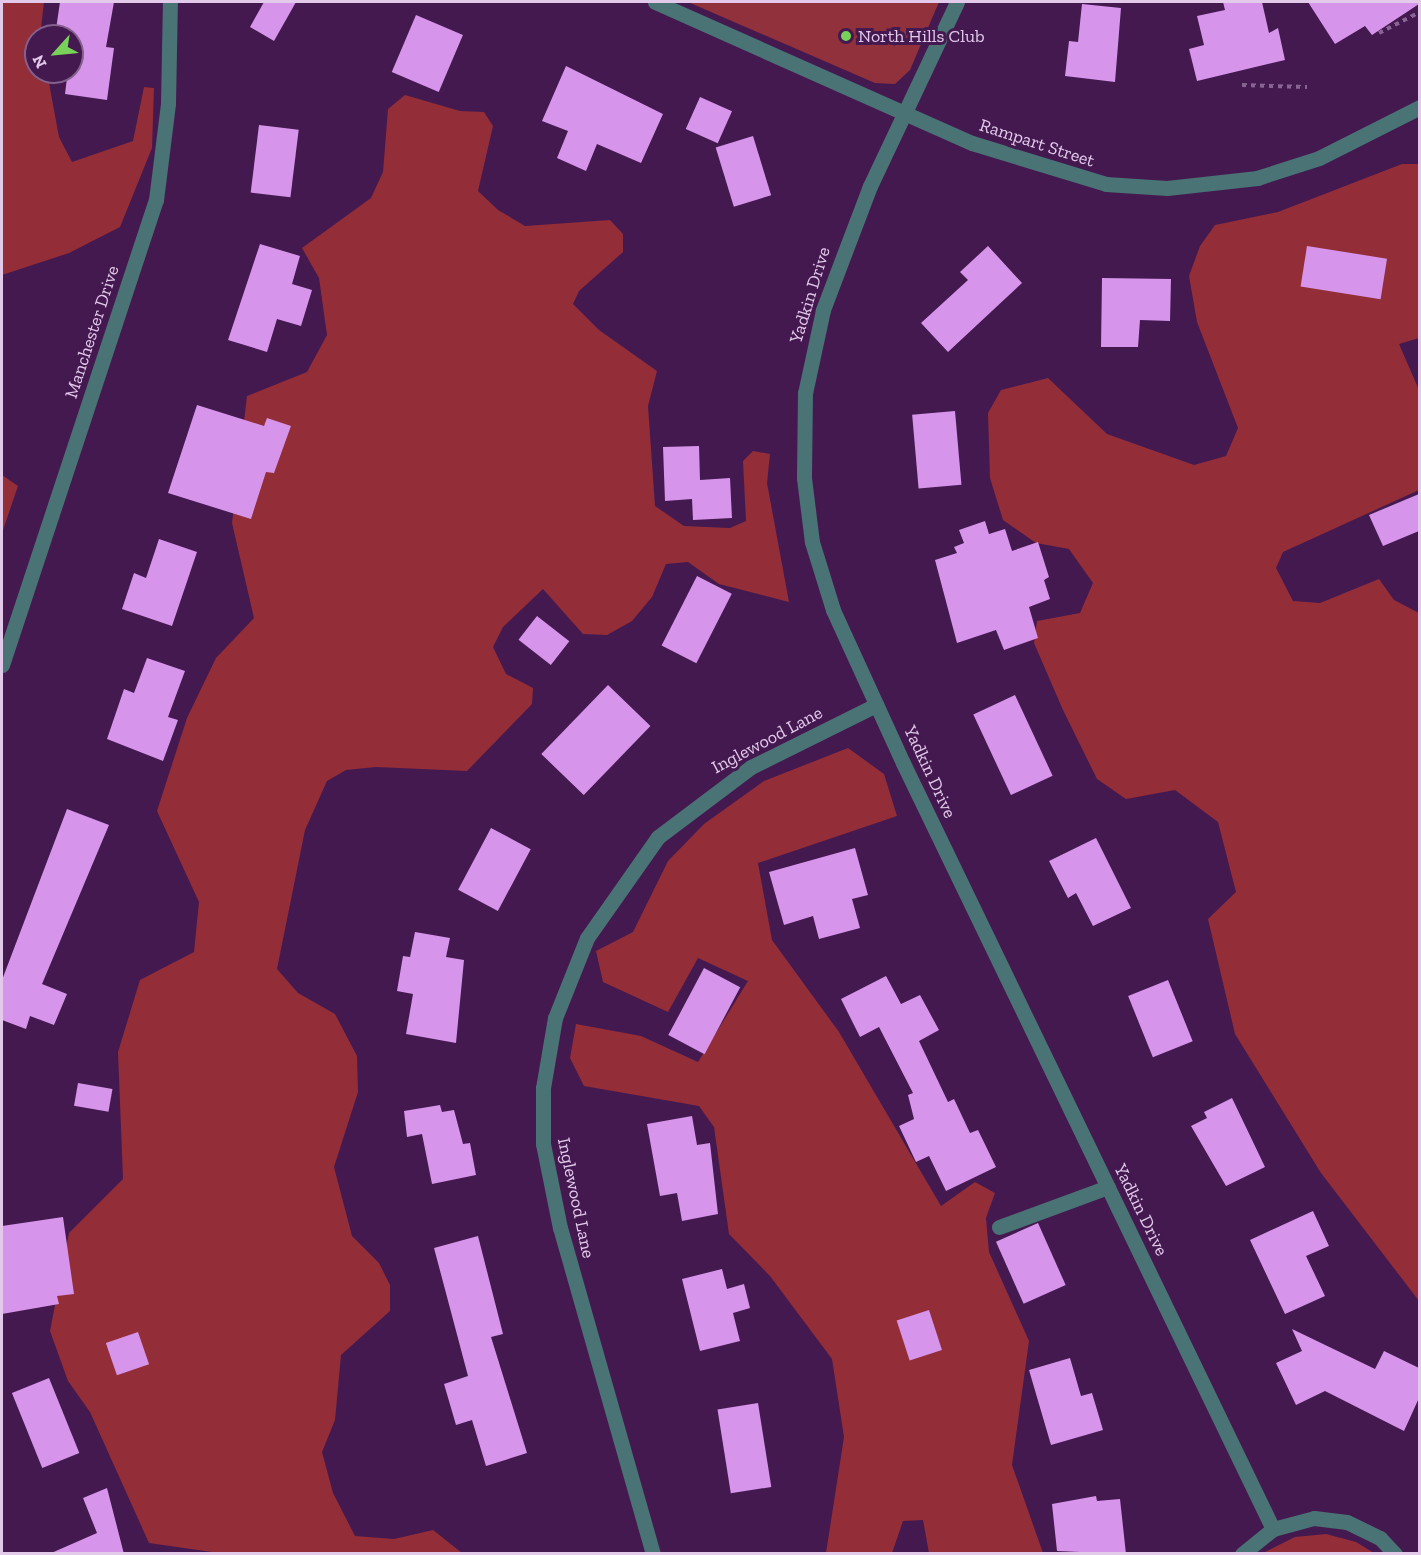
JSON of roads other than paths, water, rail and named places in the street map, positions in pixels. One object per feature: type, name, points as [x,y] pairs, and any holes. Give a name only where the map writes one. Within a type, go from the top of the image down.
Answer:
[{"type":"street","name":"Manchester Drive","points":[[2,665],[156,200],[168,103],[170,2]]},
{"type":"street","name":"Rampart Street","points":[[655,2],[972,143],[1065,176],[1167,188],[1257,178],[1319,159],[1419,107]]},
{"type":"street","name":"Yadkin Drive","points":[[957,2],[906,112],[831,288],[805,393],[804,478],[812,542],[833,609],[876,705],[1273,1529]]},
{"type":"street","name":"Inglewood Lane","points":[[653,1554],[547,1164],[543,1088],[555,1018],[587,938],[658,837],[751,767],[876,705]]},
{"type":"street","points":[[999,1227],[1108,1187]]},
{"type":"street","points":[[1242,1554],[1273,1529],[1314,1518],[1347,1522],[1380,1538],[1395,1554]]},
{"type":"place","name":"North Hills Club","points":[[846,36]]}]
